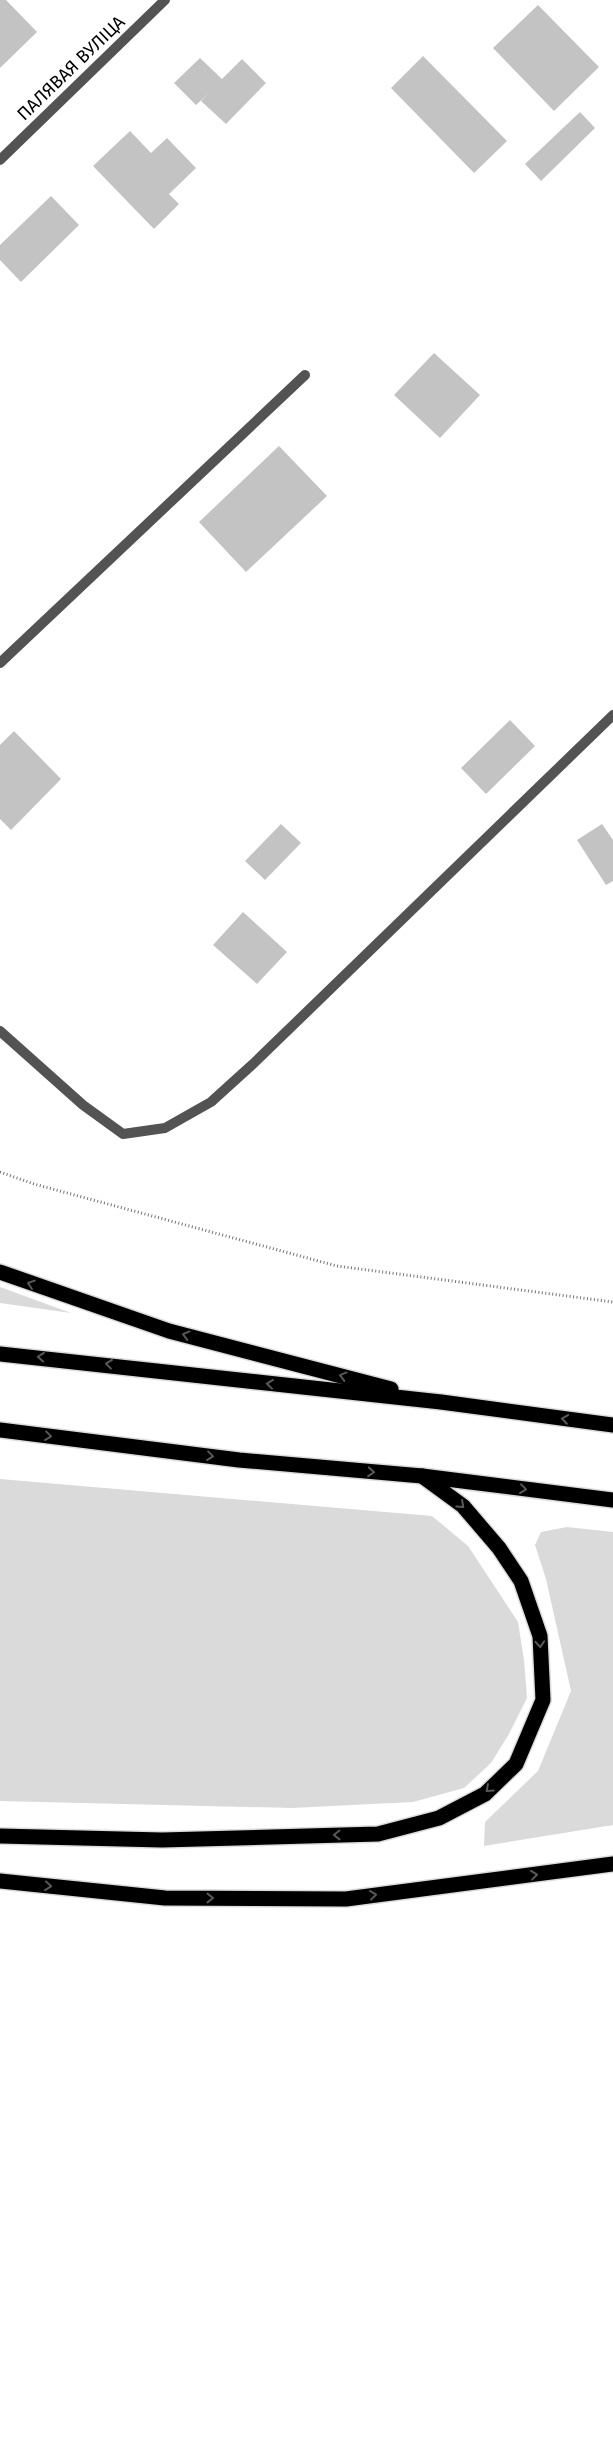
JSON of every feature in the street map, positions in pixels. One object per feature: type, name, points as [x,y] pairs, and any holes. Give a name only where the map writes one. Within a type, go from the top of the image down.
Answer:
[{"type":"highway","points":[[0,1272],[169,1331],[441,1402]]},
{"type":"highway","points":[[0,1354],[441,1402],[613,1426]]},
{"type":"highway","points":[[0,1430],[239,1460],[422,1476],[613,1500]]},
{"type":"highway","points":[[0,1836],[162,1840],[378,1834],[439,1818],[485,1794],[516,1764],[543,1700],[540,1636],[520,1581],[499,1548],[462,1506],[422,1476]]},
{"type":"highway","points":[[0,1881],[166,1898],[346,1898],[613,1864]]},
{"type":"street","name":"ПАЛЯВАЯ ВУЛІЦА","points":[[0,160],[165,0]]},
{"type":"street","points":[[0,663],[305,375]]},
{"type":"street","points":[[0,1031],[83,1105],[123,1134],[165,1128],[211,1102],[253,1064],[613,715]]},
{"type":"path","points":[[0,1172],[34,1184],[337,1266],[613,1302]]},
{"type":"shaded area","points":[[0,1287],[71,1313],[0,1303]]},
{"type":"shaded area","points":[[0,1479],[432,1516],[468,1546],[518,1622],[527,1698],[509,1734],[491,1763],[464,1788],[413,1802],[292,1808],[0,1801]]},
{"type":"shaded area","points":[[567,1527],[613,1532],[613,1825],[484,1846],[485,1822],[538,1771],[571,1691],[546,1579],[535,1545],[541,1532]]},
{"type":"building","points":[[0,0],[6,0],[37,32],[0,68]]},
{"type":"building","points":[[538,5],[599,67],[554,111],[493,48]]},
{"type":"building","points":[[423,56],[507,141],[474,173],[391,88]]},
{"type":"building","points":[[200,58],[222,79],[242,59],[266,83],[226,124],[201,101],[209,93],[196,105],[174,83]]},
{"type":"building","points":[[580,112],[595,128],[541,181],[525,164]]},
{"type":"building","points":[[130,131],[151,153],[167,138],[196,168],[169,194],[179,204],[154,229],[93,166]]},
{"type":"building","points":[[51,196],[79,225],[21,282],[0,260],[0,245]]},
{"type":"building","points":[[434,353],[480,395],[440,438],[394,395]]},
{"type":"building","points":[[279,446],[327,496],[246,572],[199,522]]},
{"type":"building","points":[[510,720],[535,746],[486,794],[461,768]]},
{"type":"building","points":[[14,731],[61,779],[11,830],[0,819],[0,745]]},
{"type":"building","points":[[281,824],[301,843],[265,880],[245,861]]},
{"type":"building","points":[[602,824],[613,840],[613,881],[606,885],[577,840]]},
{"type":"building","points":[[243,912],[287,952],[257,984],[213,945]]}]
